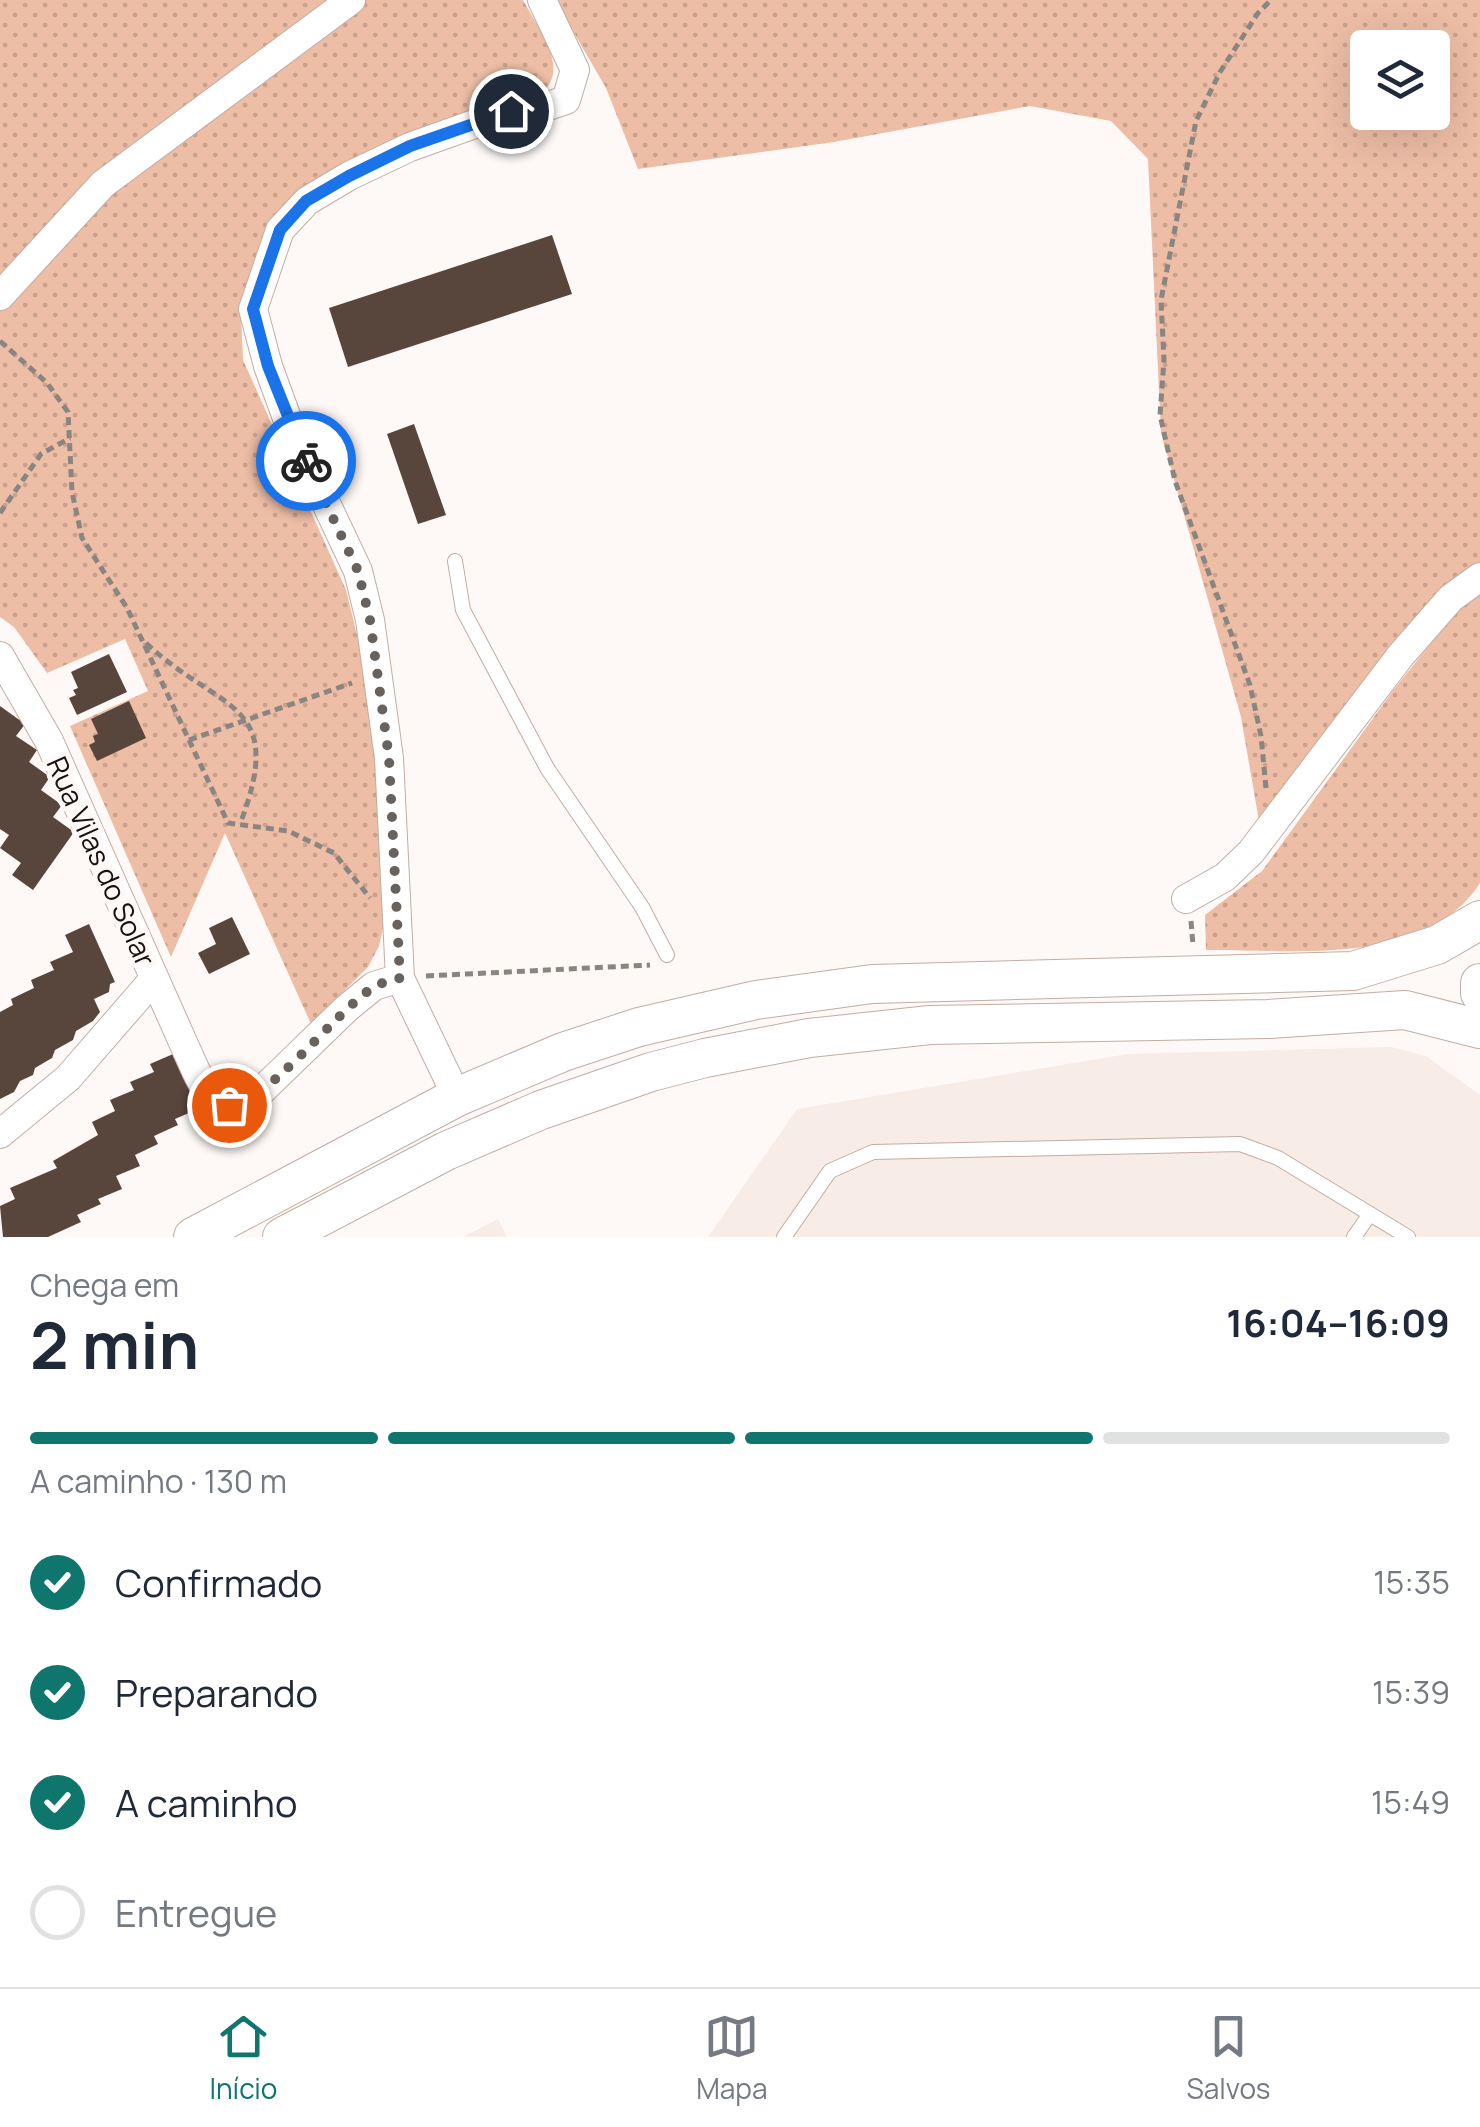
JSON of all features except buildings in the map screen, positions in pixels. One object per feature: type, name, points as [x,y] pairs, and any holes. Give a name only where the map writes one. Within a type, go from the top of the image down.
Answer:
[{"type":"main road","points":[[193,1237],[457,1096],[639,1028],[756,1000],[872,984],[1353,972],[1437,945],[1480,920]]},
{"type":"main road","points":[[1480,983],[1480,993]]},
{"type":"main road","points":[[282,1237],[446,1151],[541,1110],[670,1068],[809,1038],[930,1025],[1268,1018],[1405,1010],[1480,1029]]},
{"type":"street","points":[[0,296],[103,184],[350,0]]},
{"type":"street","points":[[457,1096],[400,978],[389,758],[358,571],[291,428],[268,366],[253,309],[280,230],[306,201],[410,146],[511,111],[536,110],[566,100],[575,70],[542,0]]},
{"type":"street","points":[[1186,899],[1225,877],[1251,852],[1401,655],[1451,598],[1480,577]]},
{"type":"street","name":"Rua Vilas do Solar","points":[[0,656],[48,741],[154,979],[68,1078],[0,1134]]},
{"type":"street","points":[[154,979],[204,1086],[220,1102],[239,1106],[261,1094],[374,986],[400,978]]},
{"type":"lane","points":[[455,561],[463,610],[547,768],[642,908],[667,955]]},
{"type":"lane","points":[[784,1237],[830,1171],[873,1152],[1240,1144],[1278,1158],[1402,1234]]},
{"type":"lane","points":[[1354,1237],[1370,1214]]},
{"type":"path","points":[[1270,0],[1220,72],[1196,120],[1161,300],[1164,360],[1160,414],[1175,481],[1250,685],[1261,736],[1269,808],[1279,816]]},
{"type":"path","points":[[0,341],[47,383],[68,412],[72,492],[82,538],[127,608],[228,823],[288,831],[334,853],[370,898],[395,910]]},
{"type":"path","points":[[0,512],[41,454],[70,438]]},
{"type":"path","points":[[143,640],[168,664],[248,720],[259,760],[252,795],[240,824]]},
{"type":"path","points":[[189,740],[378,674]]},
{"type":"path","points":[[1186,899],[1196,976]]},
{"type":"path","points":[[400,978],[661,965],[667,955]]},
{"type":"shaded area","points":[[0,0],[523,0],[553,61],[549,85],[539,96],[328,178],[241,316],[243,360],[346,590],[365,668],[379,795],[385,919],[379,946],[368,967],[311,1024],[225,833],[171,957],[70,726],[148,691],[125,639],[47,673],[14,627],[0,617]]},
{"type":"shaded area","points":[[555,0],[1480,0],[1480,563],[1431,602],[1259,821],[1241,717],[1161,433],[1148,159],[1111,121],[1030,106],[834,142],[638,169],[606,88]]},
{"type":"shaded area","points":[[1480,593],[1480,883],[1456,910],[1426,929],[1392,941],[1317,951],[1206,950],[1205,915],[1262,871],[1395,688],[1456,612]]},
{"type":"shaded area","points":[[1391,1047],[1426,1056],[1480,1095],[1480,1237],[708,1237],[797,1109],[1128,1054]]},
{"type":"shaded area","points":[[498,1219],[507,1237],[463,1237]]},
{"type":"way so far","points":[[229,1105],[239,1106],[261,1094],[347,1008],[374,986],[400,978],[389,758],[370,620],[358,571],[306,461]]},
{"type":"route","points":[[306,461],[268,366],[253,309],[280,230],[306,201],[349,176],[410,146],[511,111]]}]
